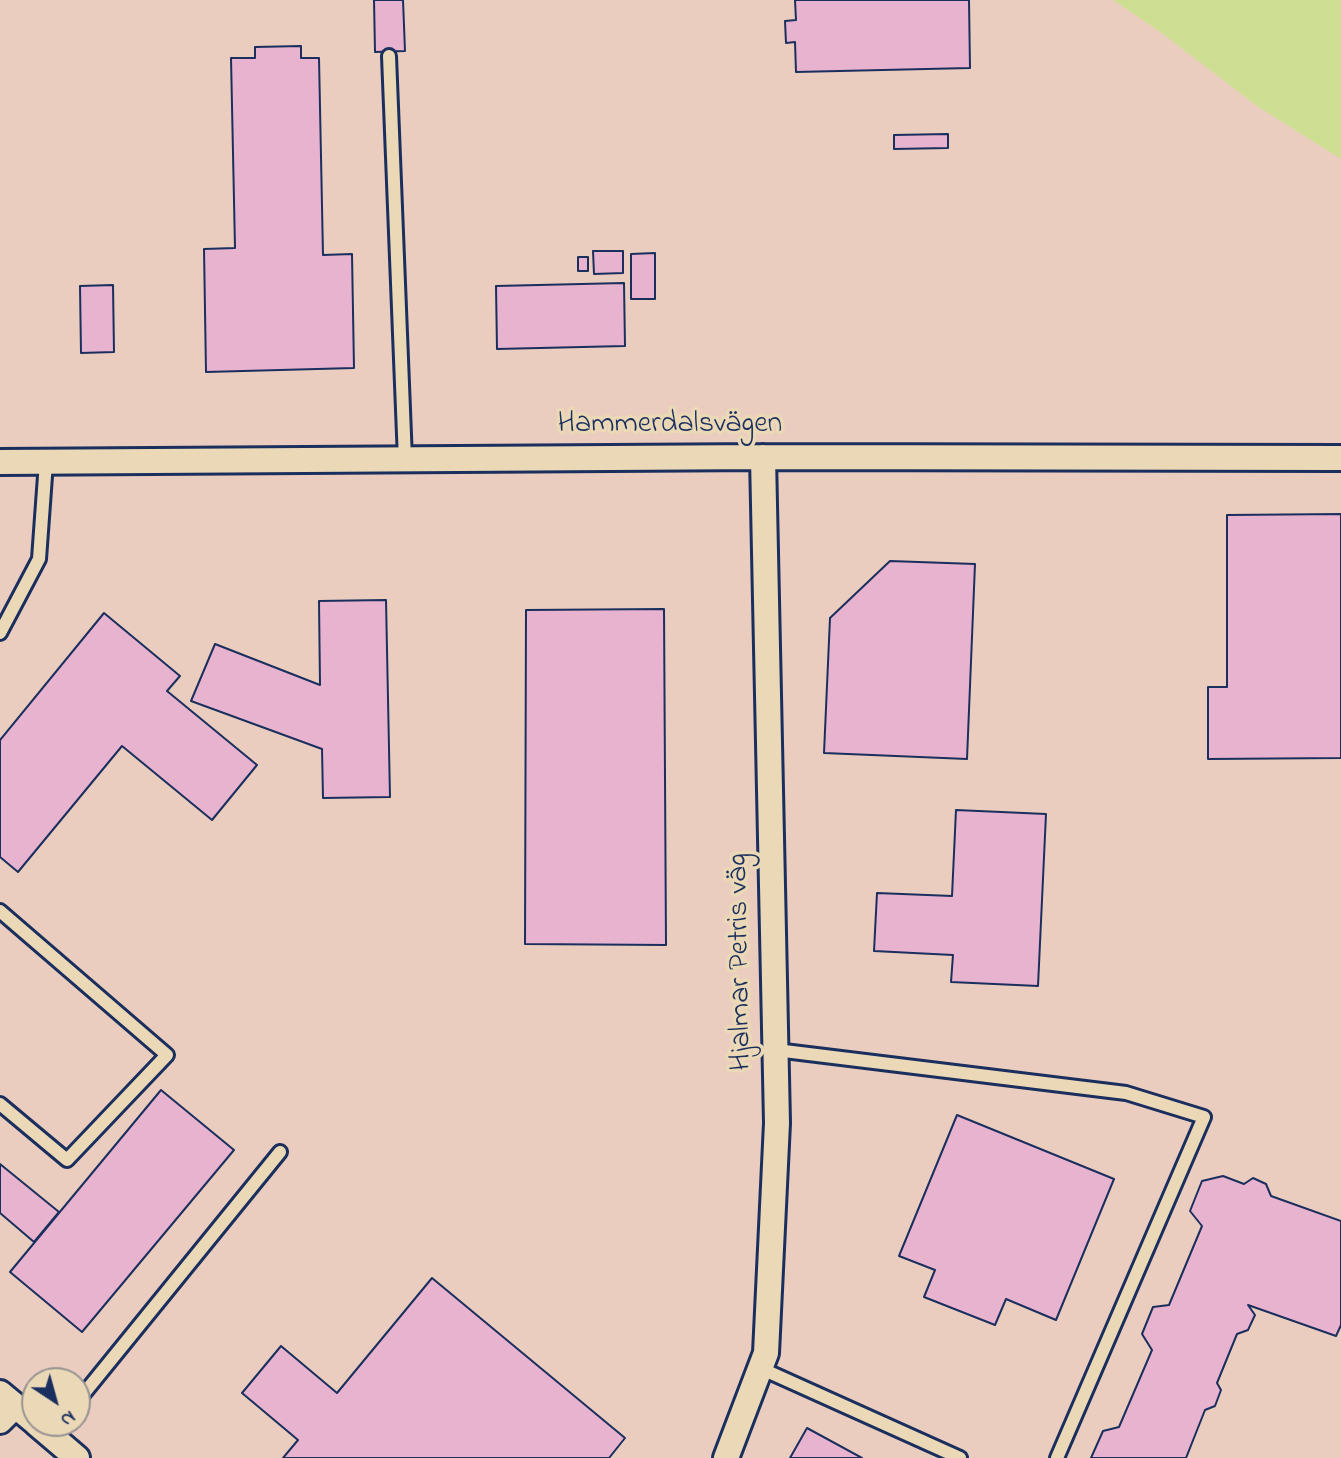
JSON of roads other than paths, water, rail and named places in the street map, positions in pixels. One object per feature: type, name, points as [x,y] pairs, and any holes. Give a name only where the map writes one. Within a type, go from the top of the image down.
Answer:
[{"type":"street","name":"Hammerdalsvägen","points":[[0,462],[763,457],[1341,458]]},
{"type":"street","name":"Hjalmar Petris väg","points":[[726,1458],[766,1353],[777,1124],[763,457]]},
{"type":"street","points":[[5,1407],[21,1415]]},
{"type":"street","points":[[56,1437],[78,1458]]},
{"type":"lane","points":[[389,56],[405,460]]},
{"type":"lane","points":[[0,633],[39,559],[46,462]]},
{"type":"lane","points":[[0,911],[167,1055],[67,1160],[0,1104]]},
{"type":"lane","points":[[776,1050],[1126,1093],[1204,1117],[1057,1458]]},
{"type":"lane","points":[[91,1385],[280,1152]]},
{"type":"lane","points":[[761,1368],[960,1458]]}]
